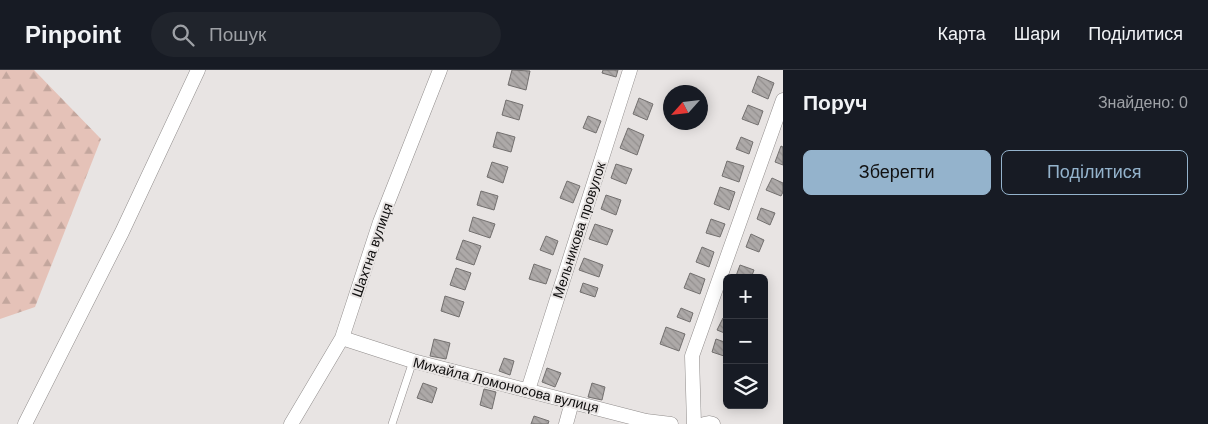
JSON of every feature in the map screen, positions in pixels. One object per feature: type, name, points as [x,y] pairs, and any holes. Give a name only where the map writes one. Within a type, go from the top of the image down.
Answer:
[{"type":"street","points":[[25,424],[122,232],[198,70]]},
{"type":"street","name":"Шахтна вулиця","points":[[291,424],[342,338],[380,222],[440,70]]},
{"type":"street","name":"Мельникова провулок","points":[[528,390],[630,70]]},
{"type":"street","points":[[694,424],[692,356],[783,100]]},
{"type":"street","name":"Михайла Ломоносова вулиця","points":[[342,338],[413,361],[646,421],[671,424]]},
{"type":"street","points":[[566,424],[572,402]]},
{"type":"street","points":[[704,424],[713,424]]},
{"type":"lane","points":[[392,424],[413,361]]},
{"type":"green space","points":[[0,70],[34,70],[101,139],[35,307],[0,319]]},
{"type":"building","points":[[512,70],[530,71],[526,90],[508,85]]},
{"type":"building","points":[[603,70],[618,70],[616,77],[602,73]]},
{"type":"building","points":[[758,76],[774,83],[768,99],[752,92]]},
{"type":"building","points":[[639,98],[653,104],[647,120],[633,114]]},
{"type":"building","points":[[506,100],[523,105],[519,120],[502,115]]},
{"type":"building","points":[[748,105],[763,111],[758,125],[742,119]]},
{"type":"building","points":[[588,116],[601,121],[596,133],[583,128]]},
{"type":"building","points":[[628,128],[644,135],[637,155],[620,148]]},
{"type":"building","points":[[497,132],[515,137],[511,152],[493,147]]},
{"type":"building","points":[[741,137],[753,142],[749,154],[736,149]]},
{"type":"building","points":[[781,146],[783,147],[783,165],[775,162]]},
{"type":"building","points":[[727,161],[744,166],[739,182],[722,176]]},
{"type":"building","points":[[492,162],[508,167],[503,183],[487,177]]},
{"type":"building","points":[[616,164],[632,169],[626,184],[611,178]]},
{"type":"building","points":[[772,178],[783,183],[781,196],[766,190]]},
{"type":"building","points":[[567,181],[580,186],[573,203],[560,198]]},
{"type":"building","points":[[720,187],[735,192],[729,210],[714,204]]},
{"type":"building","points":[[481,191],[498,196],[494,210],[477,205]]},
{"type":"building","points":[[606,195],[621,200],[616,215],[601,209]]},
{"type":"building","points":[[761,208],[775,213],[770,225],[757,219]]},
{"type":"building","points":[[473,217],[495,224],[490,238],[469,231]]},
{"type":"building","points":[[711,219],[725,224],[720,237],[706,233]]},
{"type":"building","points":[[595,224],[613,230],[607,245],[589,239]]},
{"type":"building","points":[[751,234],[764,240],[759,252],[746,247]]},
{"type":"building","points":[[546,236],[558,241],[553,255],[540,250]]},
{"type":"building","points":[[463,240],[481,246],[474,265],[456,259]]},
{"type":"building","points":[[702,247],[714,252],[709,267],[696,262]]},
{"type":"building","points":[[584,258],[603,265],[599,277],[579,270]]},
{"type":"building","points":[[534,264],[551,270],[546,284],[529,279]]},
{"type":"building","points":[[740,265],[754,270],[752,274],[737,274]]},
{"type":"building","points":[[456,268],[471,273],[465,290],[450,285]]},
{"type":"building","points":[[690,273],[705,279],[700,294],[684,288]]},
{"type":"building","points":[[583,283],[598,288],[595,297],[580,292]]},
{"type":"building","points":[[445,296],[464,302],[459,317],[441,311]]},
{"type":"building","points":[[681,308],[693,313],[690,322],[677,317]]},
{"type":"building","points":[[723,318],[723,332],[717,330]]},
{"type":"building","points":[[666,327],[685,334],[679,351],[660,344]]},
{"type":"building","points":[[434,339],[450,343],[446,359],[430,356]]},
{"type":"building","points":[[716,339],[723,342],[723,356],[712,352]]},
{"type":"building","points":[[504,358],[514,361],[510,375],[499,371]]},
{"type":"building","points":[[547,368],[561,373],[555,387],[542,382]]},
{"type":"building","points":[[423,383],[437,388],[432,403],[417,398]]},
{"type":"building","points":[[592,383],[605,387],[602,400],[588,397]]},
{"type":"building","points":[[484,389],[496,392],[492,409],[480,405]]},
{"type":"building","points":[[534,416],[549,421],[548,424],[531,424]]}]
